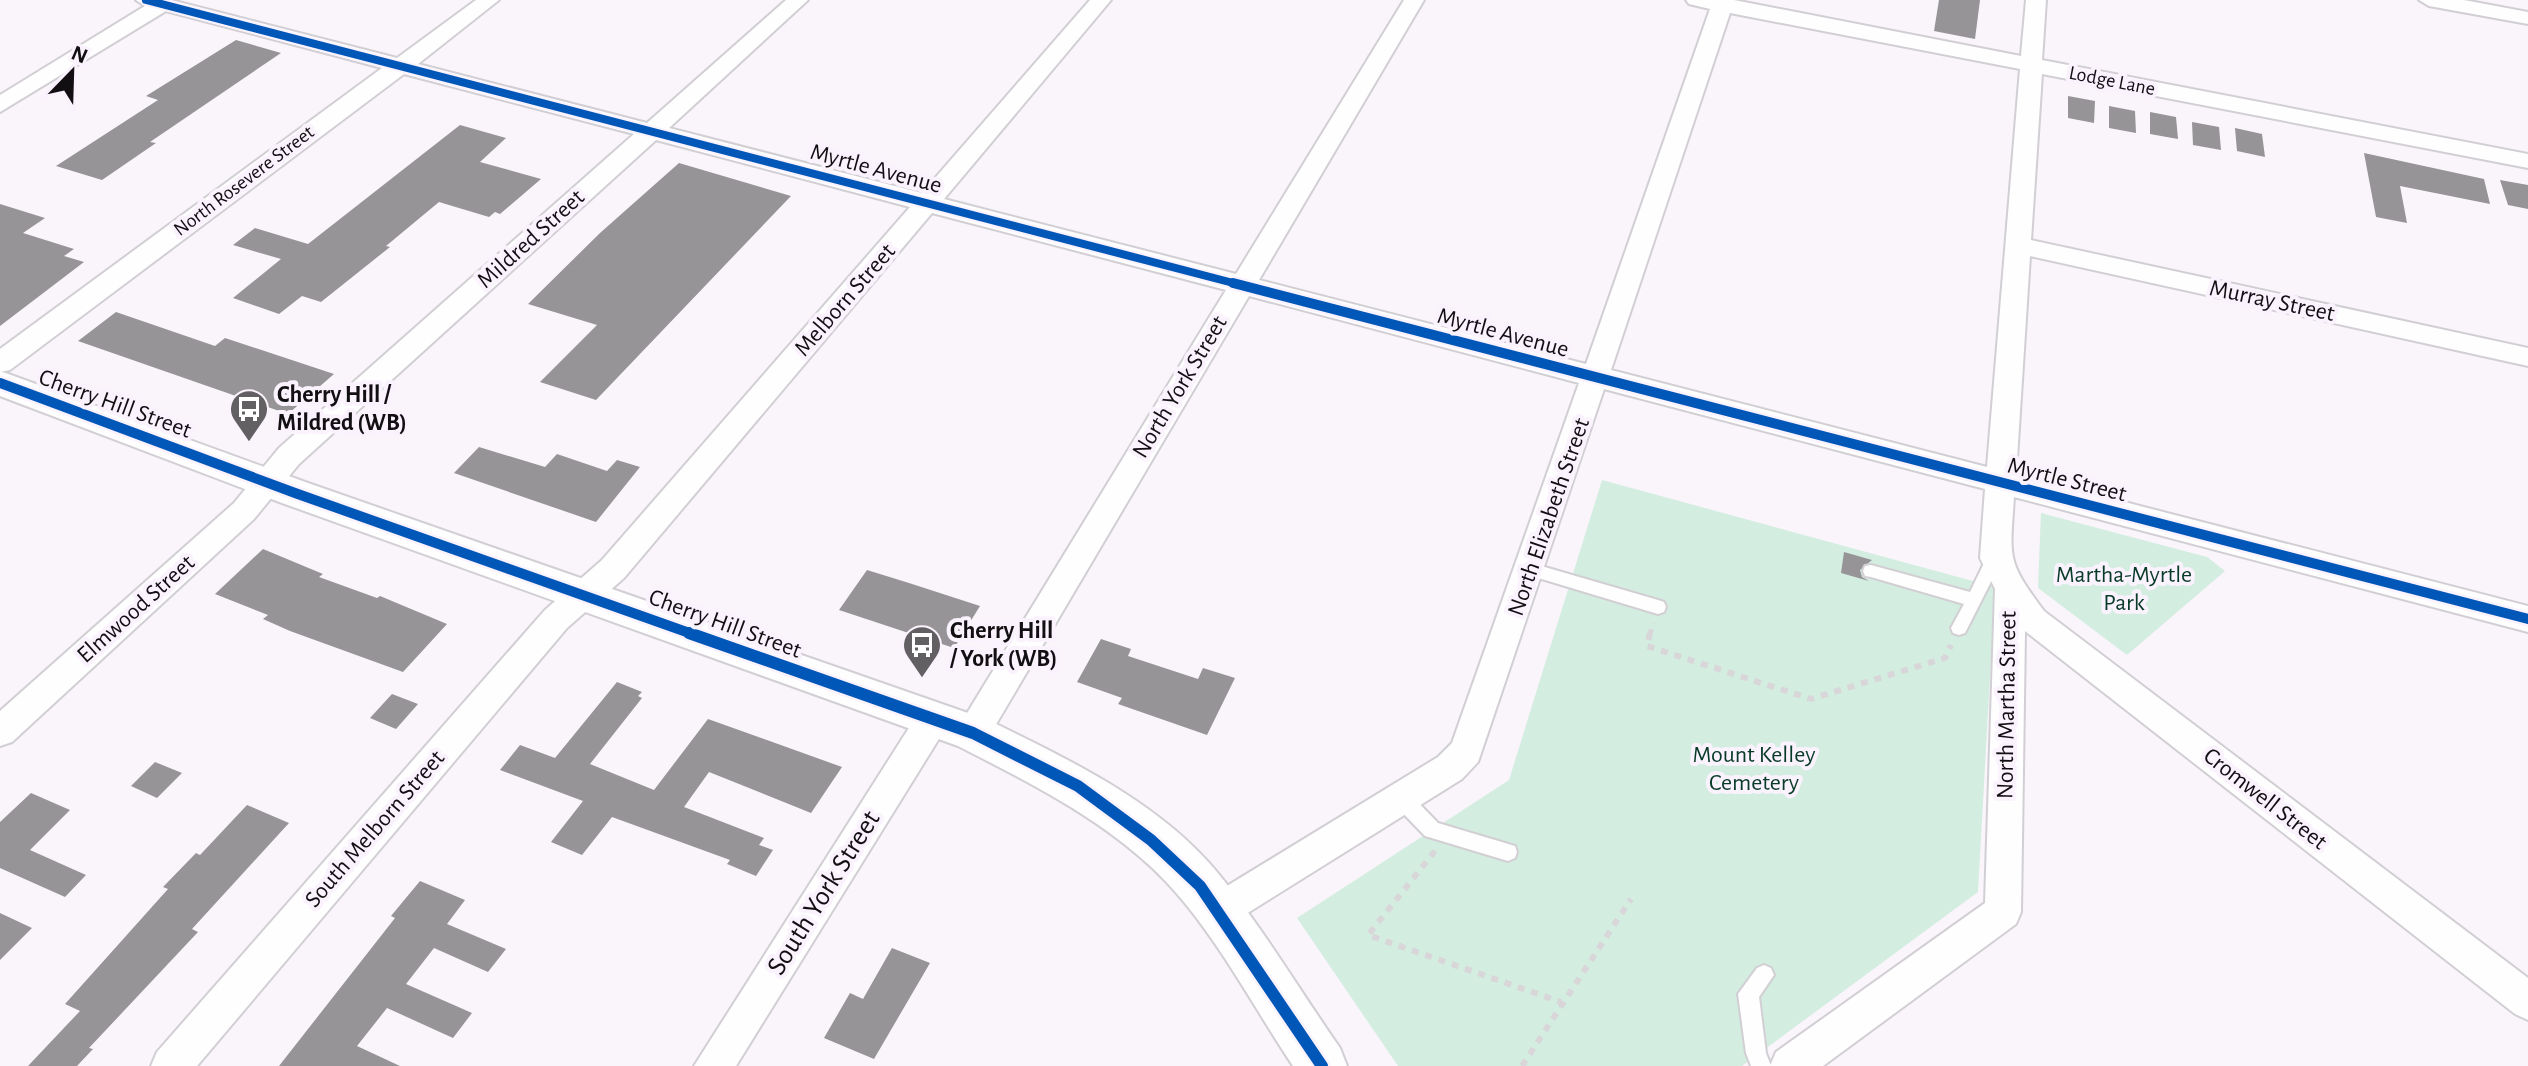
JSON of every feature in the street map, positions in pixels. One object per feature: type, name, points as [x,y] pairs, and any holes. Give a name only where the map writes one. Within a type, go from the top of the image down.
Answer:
[{"type":"street","name":"North Rosevere Street","points":[[0,363],[489,0]]},
{"type":"street","name":"Mildred Street","points":[[268,482],[289,456],[798,0]]},
{"type":"street","name":"Melborn Street","points":[[582,594],[613,569],[1101,0]]},
{"type":"street","name":"North York Street","points":[[973,733],[1414,0]]},
{"type":"street","name":"North Martha Street","points":[[1790,1066],[2003,912],[2010,589],[1995,558],[2036,0]]},
{"type":"street","points":[[2429,0],[2528,18]]},
{"type":"street","name":"Myrtle Avenue","points":[[154,2],[1596,378]]},
{"type":"street","points":[[0,105],[154,2]]},
{"type":"street","name":"Lodge Lane","points":[[1714,2],[2528,161]]},
{"type":"street","name":"North Elizabeth Street","points":[[1217,912],[1450,768],[1466,752],[1596,378],[1714,2]]},
{"type":"street","name":"Murray Street","points":[[2017,245],[2528,357]]},
{"type":"street","name":"Myrtle Street","points":[[1596,378],[2528,619]]},
{"type":"street","name":"Cherry Hill Street","points":[[0,383],[268,482],[973,733],[1039,764],[1115,811],[1200,886],[1322,1066]]},
{"type":"street","name":"Elmwood Street","points":[[0,732],[244,511],[268,482]]},
{"type":"street","name":"Cromwell Street","points":[[2010,589],[2033,620],[2528,1001]]},
{"type":"street","name":"South Melborn Street","points":[[171,1066],[556,619],[582,594]]},
{"type":"street","name":"South York Street","points":[[714,1066],[933,719]]},
{"type":"lane","points":[[1959,628],[1995,558]]},
{"type":"lane","points":[[1531,569],[1658,607]]},
{"type":"lane","points":[[1871,571],[1974,600]]},
{"type":"lane","points":[[1401,798],[1432,830],[1508,852]]},
{"type":"lane","points":[[1761,1066],[1756,1053],[1748,994],[1764,975]]},
{"type":"path","points":[[1658,607],[1647,646],[1811,699],[1945,658],[1959,628]]},
{"type":"path","points":[[1448,835],[1368,935],[1561,1002]]},
{"type":"path","points":[[1522,1066],[1631,899]]},
{"type":"green space","name":"Mount Kelley Cemetery","points":[[1602,480],[1995,587],[1978,892],[1742,1066],[1398,1066],[1297,918],[1509,780]]},
{"type":"green space","name":"Martha-Myrtle Park","points":[[2041,513],[2207,557],[2225,571],[2127,655],[2038,588]]},
{"type":"building","points":[[1939,0],[1980,0],[1975,39],[1934,31]]},
{"type":"building","points":[[236,40],[281,53],[150,142],[156,143],[102,180],[56,166],[158,100],[146,96]]},
{"type":"building","points":[[2068,96],[2095,101],[2094,123],[2068,118]]},
{"type":"building","points":[[2109,106],[2135,111],[2136,133],[2109,128]]},
{"type":"building","points":[[2150,112],[2176,117],[2178,139],[2150,134]]},
{"type":"building","points":[[2192,122],[2219,127],[2221,150],[2193,145]]},
{"type":"building","points":[[460,125],[506,138],[480,162],[541,179],[500,214],[495,212],[489,217],[439,202],[386,246],[390,247],[321,302],[302,296],[279,314],[233,298],[281,259],[233,245],[255,228],[308,244]]},
{"type":"building","points":[[2235,128],[2262,134],[2265,157],[2237,151]]},
{"type":"building","points":[[2364,153],[2484,179],[2490,204],[2400,186],[2407,223],[2376,217]]},
{"type":"building","points":[[679,163],[791,196],[596,400],[540,382],[597,325],[528,304],[600,233]]},
{"type":"building","points":[[2500,180],[2528,185],[2528,209],[2508,205]]},
{"type":"building","points":[[0,204],[45,218],[23,233],[74,249],[64,256],[84,262],[0,326]]},
{"type":"building","points":[[116,312],[215,346],[225,338],[334,374],[288,414],[78,341]]},
{"type":"building","points":[[479,447],[545,467],[557,454],[607,471],[617,460],[640,467],[596,522],[454,473]]},
{"type":"building","points":[[263,549],[323,574],[319,577],[377,598],[380,596],[447,624],[403,672],[290,631],[263,619],[268,615],[215,594]]},
{"type":"building","points":[[1844,552],[1872,560],[1860,570],[1862,577],[1869,581],[1841,573]]},
{"type":"building","points":[[867,570],[980,606],[954,648],[839,610]]},
{"type":"building","points":[[1101,639],[1131,649],[1128,656],[1198,679],[1203,668],[1235,678],[1207,735],[1118,704],[1122,698],[1077,682]]},
{"type":"building","points":[[617,682],[642,692],[638,696],[642,698],[590,764],[654,790],[708,719],[842,767],[811,813],[709,772],[684,807],[764,838],[759,845],[773,850],[756,876],[727,864],[730,860],[612,817],[582,855],[551,842],[583,801],[500,770],[520,745],[555,758]]},
{"type":"building","points":[[392,694],[418,704],[396,729],[370,718]]},
{"type":"building","points":[[155,762],[182,773],[157,798],[131,786]]},
{"type":"building","points":[[31,793],[70,810],[30,850],[86,875],[65,897],[0,868],[0,822]]},
{"type":"building","points":[[247,805],[289,823],[192,929],[198,932],[89,1048],[93,1049],[77,1066],[28,1066],[80,1011],[65,1004],[168,889],[163,887],[196,853],[200,855]]},
{"type":"building","points":[[420,881],[465,900],[447,924],[506,949],[488,972],[434,948],[406,984],[472,1013],[453,1038],[387,1008],[357,1046],[400,1066],[279,1066],[395,918],[391,916]]},
{"type":"building","points":[[0,913],[32,928],[0,960]]},
{"type":"building","points":[[892,948],[930,963],[874,1059],[824,1038],[850,993],[863,999]]},
{"type":"cycle path","points":[[146,0],[2528,619]]},
{"type":"cycle path","points":[[0,383],[295,493],[973,733],[1078,786],[1151,840],[1200,886],[1322,1066]]},
{"type":"place","name":"Cherry Hill / Mildred (WB)","points":[[249,443]]},
{"type":"place","name":"Cherry Hill / York (WB)","points":[[922,679]]}]
